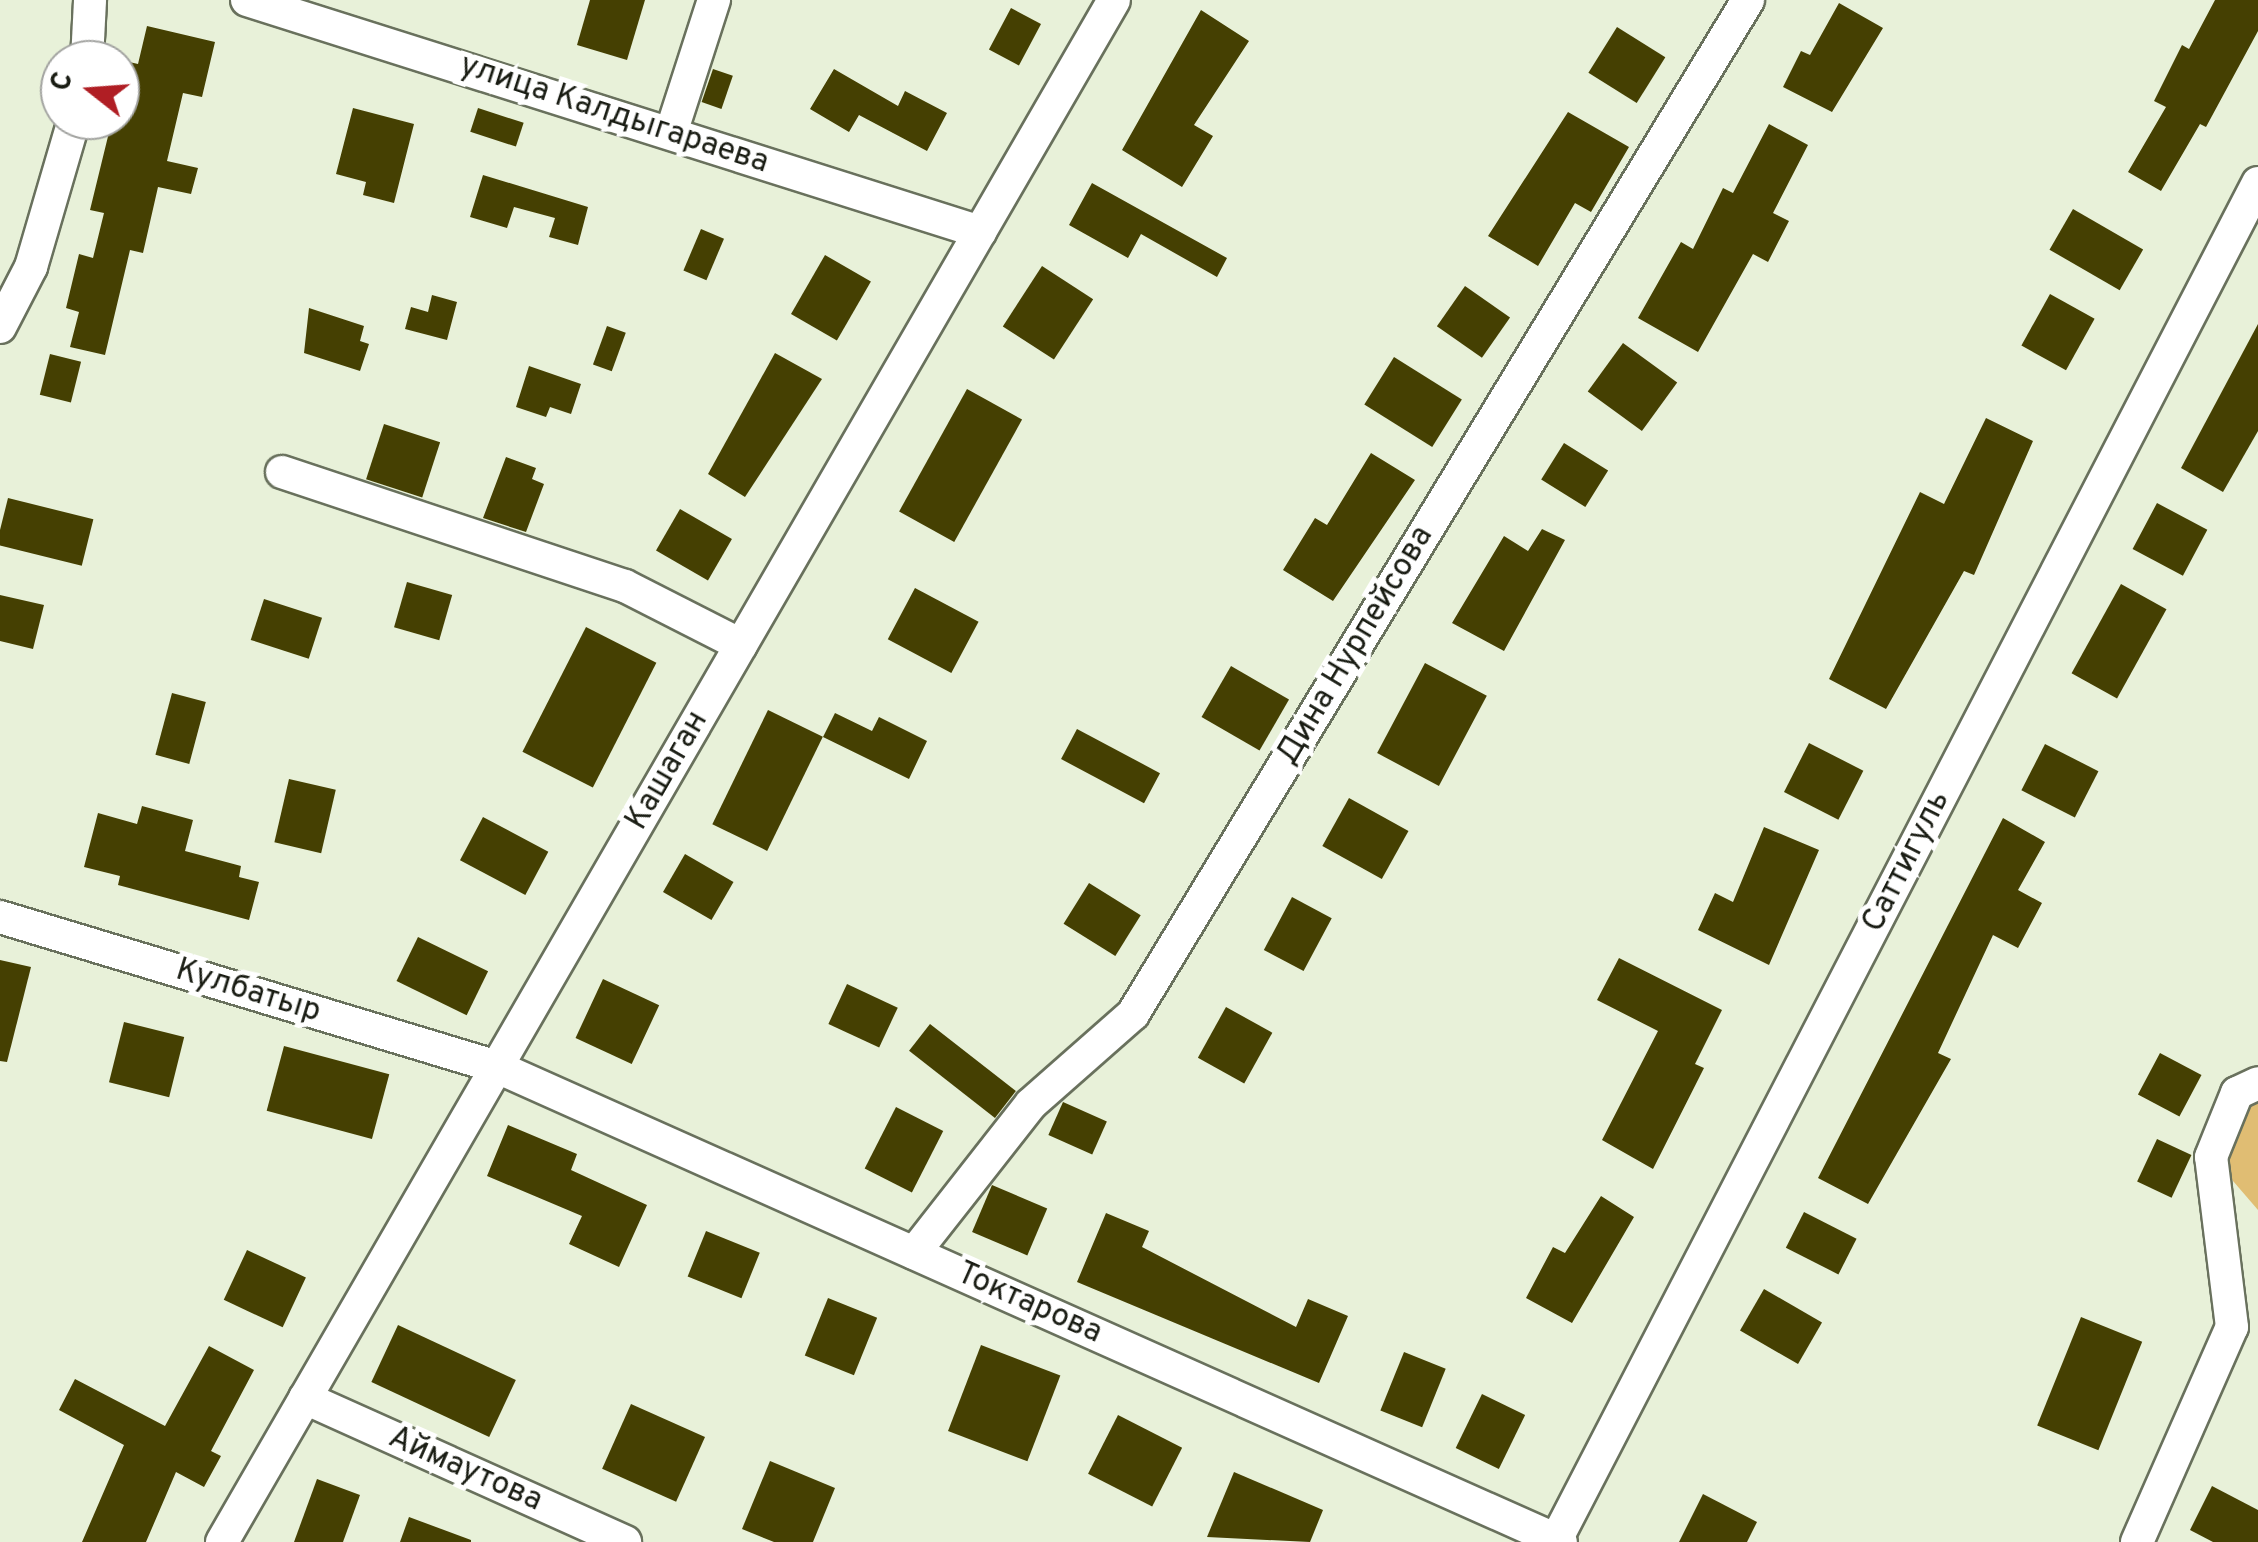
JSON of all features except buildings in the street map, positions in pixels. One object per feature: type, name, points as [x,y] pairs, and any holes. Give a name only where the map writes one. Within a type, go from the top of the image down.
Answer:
[{"type":"street","points":[[88,40],[90,0]]},
{"type":"street","name":"улица Калдыгараева","points":[[247,0],[292,6],[980,232]]},
{"type":"street","points":[[671,133],[714,0]]},
{"type":"street","name":"Кашаган","points":[[222,1542],[1114,0]]},
{"type":"street","name":"Дина Нурпейсова","points":[[914,1253],[1030,1104],[1133,1014],[1748,0]]},
{"type":"street","points":[[0,327],[31,268],[68,140]]},
{"type":"street","name":"Саттигуль","points":[[1557,1541],[2258,183]]},
{"type":"street","points":[[282,472],[625,586],[741,645]]},
{"type":"street","name":"Кулбатыр","points":[[0,917],[496,1067]]},
{"type":"street","name":"Токтарова","points":[[496,1067],[1557,1541]]},
{"type":"street","points":[[2137,1542],[2232,1327],[2211,1156],[2237,1092],[2258,1083]]},
{"type":"street","name":"Аймаутова","points":[[305,1398],[625,1542]]},
{"type":"shaded area","points":[[2258,1093],[2258,1210],[2227,1174],[2229,1134]]}]
